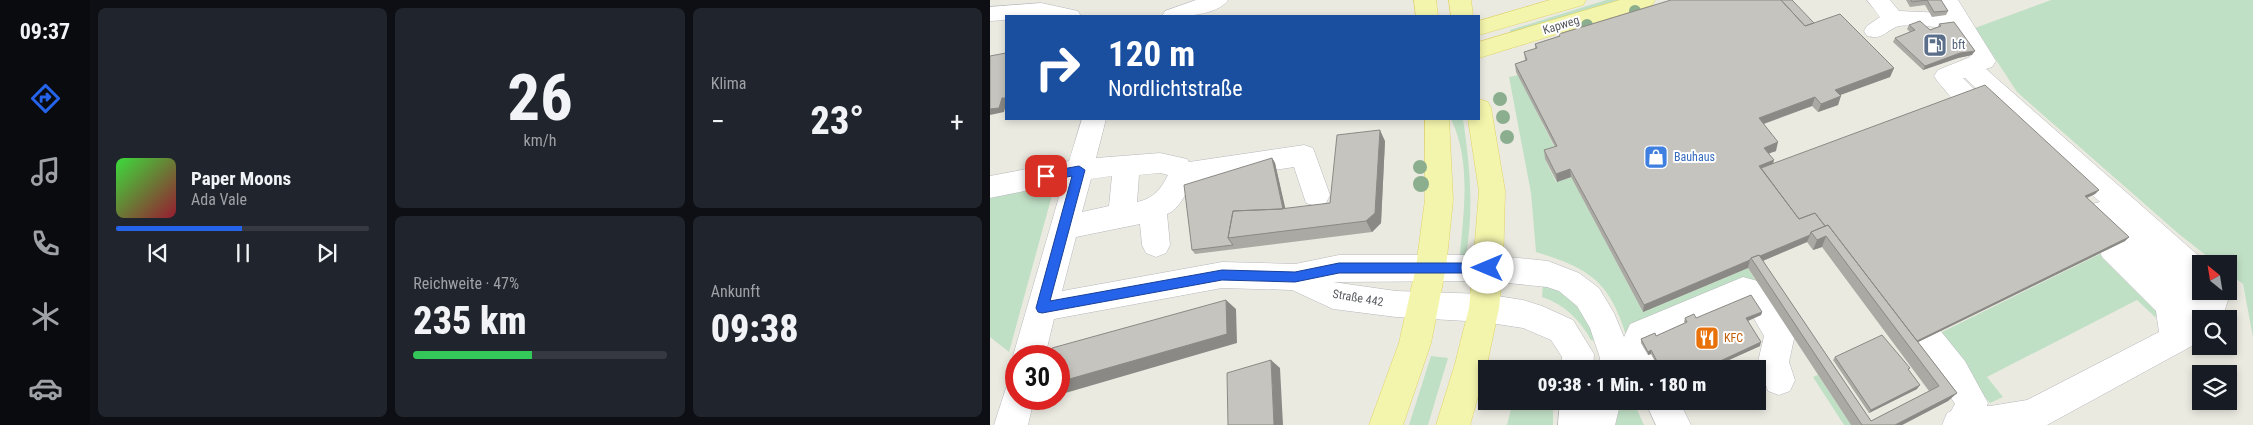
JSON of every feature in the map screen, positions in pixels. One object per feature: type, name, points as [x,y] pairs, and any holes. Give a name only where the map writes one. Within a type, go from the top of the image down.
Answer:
[{"type":"main road","points":[[1425,0],[1427,15]]},
{"type":"main road","points":[[1460,0],[1462,15]]},
{"type":"main road","name":"Kapweg","points":[[1480,28],[1575,0]]},
{"type":"main road","name":"Kapweg","points":[[1480,50],[1644,0]]},
{"type":"main road","points":[[1453,425],[1471,364],[1484,308],[1488,268],[1492,191],[1480,114]]},
{"type":"main road","points":[[1386,425],[1411,358],[1431,268],[1439,200],[1437,120]]},
{"type":"street","points":[[1176,15],[1217,0]]},
{"type":"street","points":[[1878,0],[1884,24],[1959,21]]},
{"type":"street","points":[[1947,0],[1984,61],[1957,72]]},
{"type":"street","points":[[990,14],[1041,10],[1065,15]]},
{"type":"street","points":[[1957,72],[1980,110]]},
{"type":"street","points":[[1957,72],[2189,280],[2191,295],[2198,310]]},
{"type":"street","points":[[1032,345],[1094,120]]},
{"type":"street","points":[[1182,174],[1304,155],[1316,196]]},
{"type":"street","points":[[990,187],[1079,170],[1119,165],[1160,163],[1178,166],[1182,174]]},
{"type":"street","points":[[1122,216],[1126,166]]},
{"type":"street","points":[[1064,228],[1143,212],[1162,204],[1174,190],[1182,174]]},
{"type":"street","points":[[2086,198],[2189,280]]},
{"type":"street","points":[[1153,208],[1156,245]]},
{"type":"street","points":[[2189,280],[2143,267],[2116,246],[2170,305],[2192,324]]},
{"type":"street","name":"Straße 442","points":[[1042,308],[1222,275],[1295,277],[1339,268],[1488,268],[1548,274],[1569,282],[1588,297],[1604,323],[1616,360]]},
{"type":"street","name":"Straße 442","points":[[1295,277],[1333,296],[1424,306],[1484,308],[1523,314],[1542,320],[1562,330],[1578,354],[1578,360]]},
{"type":"street","points":[[1639,360],[1637,356],[1636,340],[1641,334],[1743,290],[1754,292],[1780,334],[1773,353],[1773,370],[1779,380]]},
{"type":"street","points":[[1961,424],[1990,423],[2031,416],[2192,329]]},
{"type":"street","points":[[1928,339],[1954,372],[1972,404],[1961,424]]},
{"type":"street","points":[[1011,425],[1015,410]]},
{"type":"street","points":[[1575,425],[1576,410]]},
{"type":"street","points":[[1598,425],[1603,410]]},
{"type":"street","points":[[1666,410],[1674,425]]},
{"type":"green space","points":[[1606,0],[1625,0],[1511,35],[1510,30]]},
{"type":"green space","points":[[2051,0],[2253,0],[2253,337],[2243,284],[2238,280],[2238,255],[2206,255],[2180,235],[2017,92],[1975,28]]},
{"type":"green space","points":[[1518,75],[1558,154],[1545,159],[1556,182],[1571,177],[1643,312],[1748,268],[1761,289],[1627,338],[1613,303],[1596,280],[1571,265],[1536,252],[1531,193],[1509,77]]},
{"type":"green space","points":[[1451,120],[1463,120],[1468,154],[1470,220],[1466,255],[1460,256],[1464,203],[1464,168],[1457,135]]},
{"type":"green space","points":[[1049,184],[1054,188],[1011,345],[1005,345],[1005,349],[990,337],[990,196]]},
{"type":"green space","points":[[2104,252],[2160,312],[2155,317],[2137,300],[1987,377],[2003,397],[1990,403],[1936,335]]},
{"type":"green space","points":[[1543,283],[1553,285],[1580,303],[1595,341],[1591,340],[1582,326],[1565,309],[1542,297]]},
{"type":"green space","points":[[1431,356],[1448,358],[1428,425],[1409,425]]},
{"type":"green space","points":[[1818,375],[1851,425],[1844,425],[1813,377]]},
{"type":"green space","points":[[1511,410],[1553,410],[1553,425],[1507,425]]},
{"type":"green space","points":[[1618,410],[1637,410],[1644,425],[1615,425]]},
{"type":"building","name":"Bauhaus","points":[[1671,0],[1781,0],[1805,26],[1840,14],[1894,68],[1835,90],[1841,96],[1821,104],[1815,97],[1759,118],[1778,142],[1764,148],[1774,160],[1759,166],[1799,219],[1815,213],[1825,226],[1811,232],[1810,235],[1751,258],[1644,305],[1570,169],[1556,174],[1544,150],[1557,146],[1515,64],[1527,60],[1524,52],[1537,48],[1535,44],[1560,36],[1559,34]]},
{"type":"building","points":[[1781,0],[1792,0],[1814,23],[1805,26]]},
{"type":"building","points":[[1911,0],[1927,0],[1912,2]]},
{"type":"building","points":[[1927,0],[1941,0],[1948,11],[1934,12]]},
{"type":"building","points":[[1920,21],[1930,30],[1941,26],[1939,24],[1954,22],[1975,51],[1960,53],[1925,66],[1895,38],[1915,30],[1909,25]]},
{"type":"building","points":[[1005,53],[1005,98],[1002,98],[999,108],[990,109],[990,56]]},
{"type":"building","points":[[1985,85],[2099,190],[2085,196],[2129,237],[1917,341],[1828,225],[1825,226],[1815,213],[1799,219],[1761,168]]},
{"type":"building","points":[[1380,130],[1375,213],[1366,221],[1228,238],[1233,211],[1280,209],[1330,203],[1337,135]]},
{"type":"building","points":[[1272,158],[1283,209],[1233,211],[1228,238],[1233,245],[1192,250],[1184,185]]},
{"type":"building","points":[[1828,225],[1957,393],[1895,425],[1862,425],[1751,258],[1759,255],[1871,421],[1939,386],[1826,236],[1817,240],[1811,232]]},
{"type":"building","name":"KFC","points":[[1751,295],[1762,312],[1746,318],[1761,342],[1722,360],[1656,360],[1651,350],[1648,352],[1641,339],[1655,333],[1656,336],[1687,322],[1685,318],[1694,314],[1696,318]]},
{"type":"building","points":[[1226,300],[1227,334],[1070,379],[1070,345],[1063,345]]},
{"type":"building","points":[[1882,335],[1910,368],[1908,369],[1920,385],[1871,410],[1835,357]]},
{"type":"building","points":[[1271,360],[1274,425],[1228,425],[1227,373]]},
{"type":"place","name":"bft","points":[[1935,45]]},
{"type":"place","name":"Bauhaus","points":[[1656,157]]},
{"type":"place","name":"KFC","points":[[1707,338]]},
{"type":"route","points":[[1046,176],[1079,170],[1042,308],[1222,275],[1295,277],[1339,268],[1488,268]]}]
